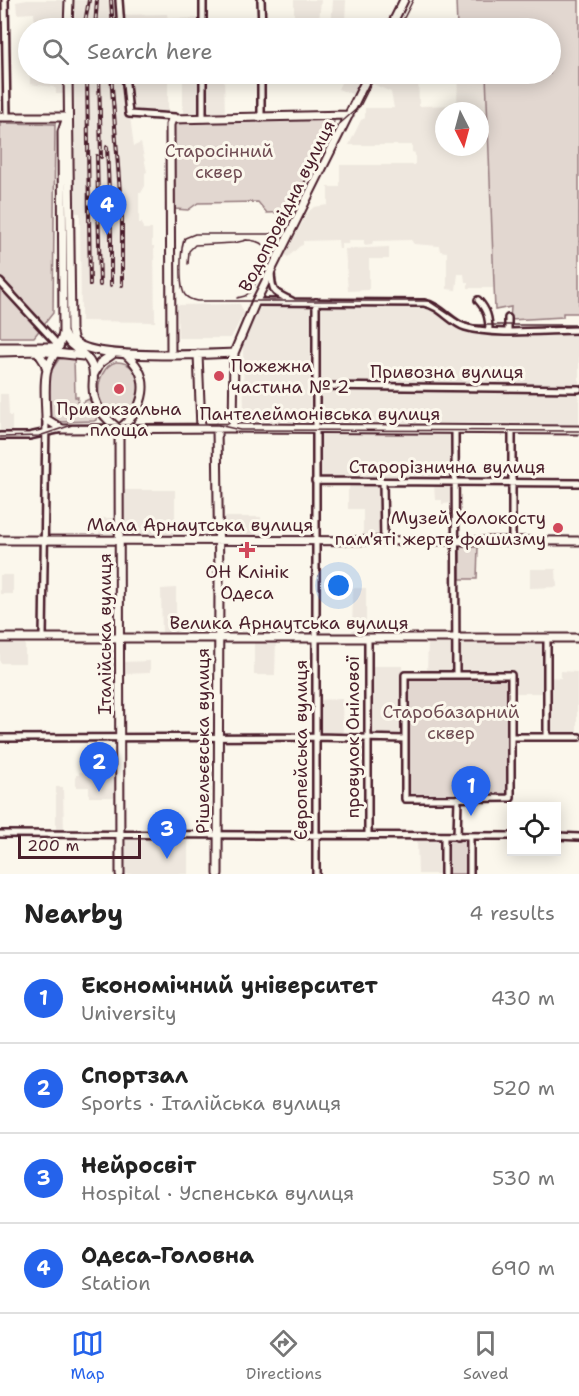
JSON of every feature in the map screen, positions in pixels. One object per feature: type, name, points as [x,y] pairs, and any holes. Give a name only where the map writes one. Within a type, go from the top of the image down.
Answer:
[{"type":"main road","points":[[68,18],[69,0]]},
{"type":"main road","points":[[395,18],[404,0]]},
{"type":"main road","points":[[47,371],[62,342],[69,133],[68,84]]},
{"type":"main road","name":"Водопровідна вулиця","points":[[234,353],[255,302],[364,84]]},
{"type":"main road","points":[[171,354],[170,125],[172,118],[349,115]]},
{"type":"main road","points":[[3,117],[67,117]]},
{"type":"main road","points":[[0,352],[37,349],[74,341],[81,347],[113,354],[234,353],[233,428]]},
{"type":"main road","points":[[62,342],[91,362],[95,401],[104,417],[118,429],[129,422],[136,412],[143,390],[139,368],[124,353]]},
{"type":"main road","points":[[62,342],[85,356]]},
{"type":"main road","points":[[0,347],[37,349]]},
{"type":"main road","points":[[37,349],[47,371],[46,419],[62,429]]},
{"type":"main road","points":[[94,374],[103,361],[113,354]]},
{"type":"main road","points":[[198,354],[201,428]]},
{"type":"main road","name":"Рішельєвська вулиця","points":[[217,428],[218,874]]},
{"type":"main road","name":"Пантелеймонівська вулиця","points":[[62,429],[579,430]]},
{"type":"main road","name":"Італійська вулиця","points":[[118,429],[120,874]]},
{"type":"main road","name":"Мала Арнаутська вулиця","points":[[0,540],[579,541]]},
{"type":"main road","name":"Велика Арнаутська вулиця","points":[[0,638],[579,638]]},
{"type":"street","points":[[3,117],[5,0]]},
{"type":"street","points":[[119,0],[120,18]]},
{"type":"street","points":[[203,0],[203,18]]},
{"type":"street","points":[[261,0],[261,18]]},
{"type":"street","points":[[126,84],[129,114],[175,117]]},
{"type":"street","points":[[203,84],[203,118]]},
{"type":"street","points":[[261,84],[261,118]]},
{"type":"street","points":[[271,272],[274,292],[294,302]]},
{"type":"street","points":[[0,282],[62,342]]},
{"type":"street","points":[[478,300],[486,309],[489,329]]},
{"type":"street","points":[[255,302],[429,304],[459,325],[478,330],[579,328]]},
{"type":"street","name":"Європейська вулиця","points":[[316,302],[316,874]]},
{"type":"street","points":[[508,318],[508,329]]},
{"type":"street","name":"Привозна вулиця","points":[[316,386],[579,388]]},
{"type":"street","points":[[43,638],[44,432],[46,419]]},
{"type":"street","name":"Пантелеймонівська вулиця","points":[[0,436],[29,436],[62,429]]},
{"type":"street","points":[[455,430],[456,675]]},
{"type":"street","points":[[512,542],[513,430]]},
{"type":"street","name":"Старорізнична вулиця","points":[[315,482],[579,483]]},
{"type":"street","points":[[383,482],[384,541]]},
{"type":"street","name":"провулок Онілової","points":[[368,638],[368,836]]},
{"type":"street","points":[[547,638],[547,737]]},
{"type":"street","points":[[405,675],[511,675],[511,737],[511,798],[405,798],[405,675]]},
{"type":"street","points":[[511,737],[579,737]]},
{"type":"street","points":[[0,738],[405,739]]},
{"type":"street","points":[[457,837],[458,798]]},
{"type":"street","points":[[0,834],[507,836]]},
{"type":"street","points":[[470,836],[470,874]]},
{"type":"street","points":[[561,836],[579,837]]},
{"type":"street","points":[[444,837],[444,874]]},
{"type":"shaded area","points":[[63,0],[63,18],[34,18],[34,13],[17,14],[16,2]]},
{"type":"shaded area","points":[[75,0],[116,0],[118,18],[74,18]]},
{"type":"shaded area","points":[[294,0],[321,0],[319,18],[294,18]]},
{"type":"shaded area","points":[[333,0],[346,0],[345,18],[332,18]]},
{"type":"shaded area","points":[[167,14],[168,18],[120,18],[120,15]]},
{"type":"shaded area","points":[[30,84],[63,84],[63,94],[56,94],[56,89]]},
{"type":"shaded area","points":[[74,84],[125,84],[134,146],[141,143],[147,172],[145,173],[145,186],[139,193],[139,223],[142,223],[143,229],[152,229],[155,322],[81,321],[80,213],[75,213]]},
{"type":"shaded area","points":[[127,84],[168,84],[168,116],[132,115]]},
{"type":"shaded area","points":[[183,84],[224,84],[225,117],[183,117]]},
{"type":"shaded area","points":[[340,84],[364,84],[358,96],[338,89]]},
{"type":"shaded area","points":[[373,84],[418,84],[419,106],[435,106],[435,156],[489,155],[494,288],[468,288],[464,274],[458,274],[456,290],[447,289],[447,252],[440,251],[439,246],[414,244],[411,240],[373,241],[372,244],[364,245],[364,240],[349,240],[348,244],[341,244],[341,249],[339,249],[338,240],[303,241],[303,245],[288,257],[285,255],[308,212],[314,207],[328,205],[328,187],[340,187],[340,165],[415,165],[412,145],[349,145],[361,120],[365,118],[365,108],[394,108],[391,92]]},
{"type":"shaded area","points":[[458,84],[486,84],[487,102],[457,102]]},
{"type":"shaded area","points":[[389,247],[389,259],[369,259],[369,290],[348,291],[345,249]]},
{"type":"shaded area","points":[[240,304],[244,313],[231,338],[178,338],[177,305]]},
{"type":"shaded area","points":[[311,306],[310,423],[244,423],[243,345],[258,309]]},
{"type":"shaded area","points":[[319,306],[429,307],[457,328],[474,332],[579,331],[579,387],[319,384]]},
{"type":"shaded area","points":[[321,389],[579,390],[579,424],[321,422]]},
{"type":"shaded area","points":[[0,394],[8,394],[9,416],[12,416],[12,435],[0,435]]},
{"type":"shaded area","points":[[316,430],[454,431],[454,481],[315,481]]},
{"type":"shaded area","points":[[350,482],[383,482],[383,540],[363,540],[363,509],[348,509]]},
{"type":"shaded area","points":[[434,483],[454,483],[454,503],[442,504],[442,500],[435,500]]},
{"type":"shaded area","points":[[120,490],[175,490],[175,539],[120,539]]},
{"type":"shaded area","points":[[219,517],[261,517],[262,540],[220,540]]},
{"type":"shaded area","points":[[100,518],[119,518],[119,540],[99,539]]},
{"type":"shaded area","points":[[530,569],[556,569],[557,587],[530,588]]},
{"type":"shaded area","points":[[0,575],[13,575],[13,594],[0,594]]},
{"type":"shaded area","points":[[176,588],[176,638],[162,638],[161,589]]},
{"type":"shaded area","points":[[353,588],[366,588],[366,637],[352,638]]},
{"type":"shaded area","points":[[262,591],[262,599],[228,600],[228,592]]},
{"type":"shaded area","points":[[0,638],[25,638],[25,663],[0,663]]},
{"type":"shaded area","points":[[546,638],[547,693],[513,693],[427,674],[428,639]]},
{"type":"shaded area","points":[[254,639],[276,639],[275,675],[254,675]]},
{"type":"shaded area","points":[[150,661],[150,673],[121,674],[121,662]]},
{"type":"shaded area","points":[[367,666],[402,666],[402,738],[367,737]]},
{"type":"shaded area","points":[[561,671],[577,672],[577,737],[548,737],[548,677],[561,678]]},
{"type":"shaded area","points":[[342,699],[343,737],[316,736],[316,700]]},
{"type":"shaded area","points":[[79,772],[120,772],[119,797],[89,797],[89,787],[76,787],[76,775],[79,775]]},
{"type":"shaded area","points":[[56,787],[63,787],[64,834],[56,834]]},
{"type":"shaded area","points":[[121,834],[188,834],[188,874],[121,874]]},
{"type":"shaded area","points":[[417,837],[441,842],[444,874],[418,874]]},
{"type":"green space","points":[[456,0],[579,0],[579,313],[563,313],[563,317],[510,320],[511,307],[495,310],[489,102],[487,102],[486,84],[561,84],[561,18],[457,18]]},
{"type":"green space","name":"Старосінний сквер","points":[[183,120],[334,121],[333,128],[289,212],[267,213],[258,202],[198,203],[188,210],[175,209],[174,126],[176,122]]},
{"type":"green space","points":[[0,123],[55,124],[53,313],[34,337],[0,337]]},
{"type":"green space","points":[[74,357],[77,407],[82,407],[83,402],[89,399],[98,413],[94,421],[58,422],[51,417],[48,410],[49,374],[59,359]]},
{"type":"green space","points":[[116,362],[126,364],[133,370],[140,387],[136,406],[130,412],[122,415],[112,414],[105,409],[99,393],[99,383],[103,374],[108,366]]},
{"type":"green space","points":[[460,547],[478,547],[477,579],[460,579]]},
{"type":"green space","name":"Старобазарний сквер","points":[[405,675],[511,675],[511,798],[405,799]]},
{"type":"green space","points":[[467,837],[468,874],[446,874],[446,838]]},
{"type":"tram line","points":[[404,18],[413,0]]},
{"type":"tram line","points":[[371,84],[360,106],[329,135],[280,230],[270,234],[195,234],[185,238],[181,266],[185,295],[197,301],[429,301],[461,322],[470,325],[579,325]]},
{"type":"tram line","points":[[237,298],[251,291],[285,226]]},
{"type":"tram line","points":[[245,240],[255,241],[266,248],[267,263]]},
{"type":"tram line","points":[[188,264],[189,251],[195,245],[247,240]]},
{"type":"tram line","points":[[0,437],[39,436],[72,425],[218,425],[240,430],[579,431]]},
{"type":"railway","points":[[86,18],[89,0]]},
{"type":"railway","points":[[96,18],[97,0]]},
{"type":"railway","points":[[111,0],[112,18]]},
{"type":"railway","points":[[87,84],[90,285]]},
{"type":"railway","points":[[99,84],[101,157]]},
{"type":"railway","points":[[112,84],[122,219],[122,285]]},
{"type":"railway","points":[[107,147],[111,285]]},
{"type":"railway","points":[[97,156],[100,285]]},
{"type":"place","name":"Одеса-Головна","points":[[107,235]]},
{"type":"place","name":"Пожежна частина № 2","points":[[219,376]]},
{"type":"place","name":"Привокзальна площа","points":[[119,389]]},
{"type":"place","name":"Музей Холокосту пам'яті жертв фашизму","points":[[558,528]]},
{"type":"place","name":"ОН Клінік Одеса","points":[[247,550]]},
{"type":"place","name":"Спортзал","points":[[99,792]]},
{"type":"place","name":"Економічний університет","points":[[471,816]]},
{"type":"place","name":"Нейросвіт","points":[[167,859]]}]
